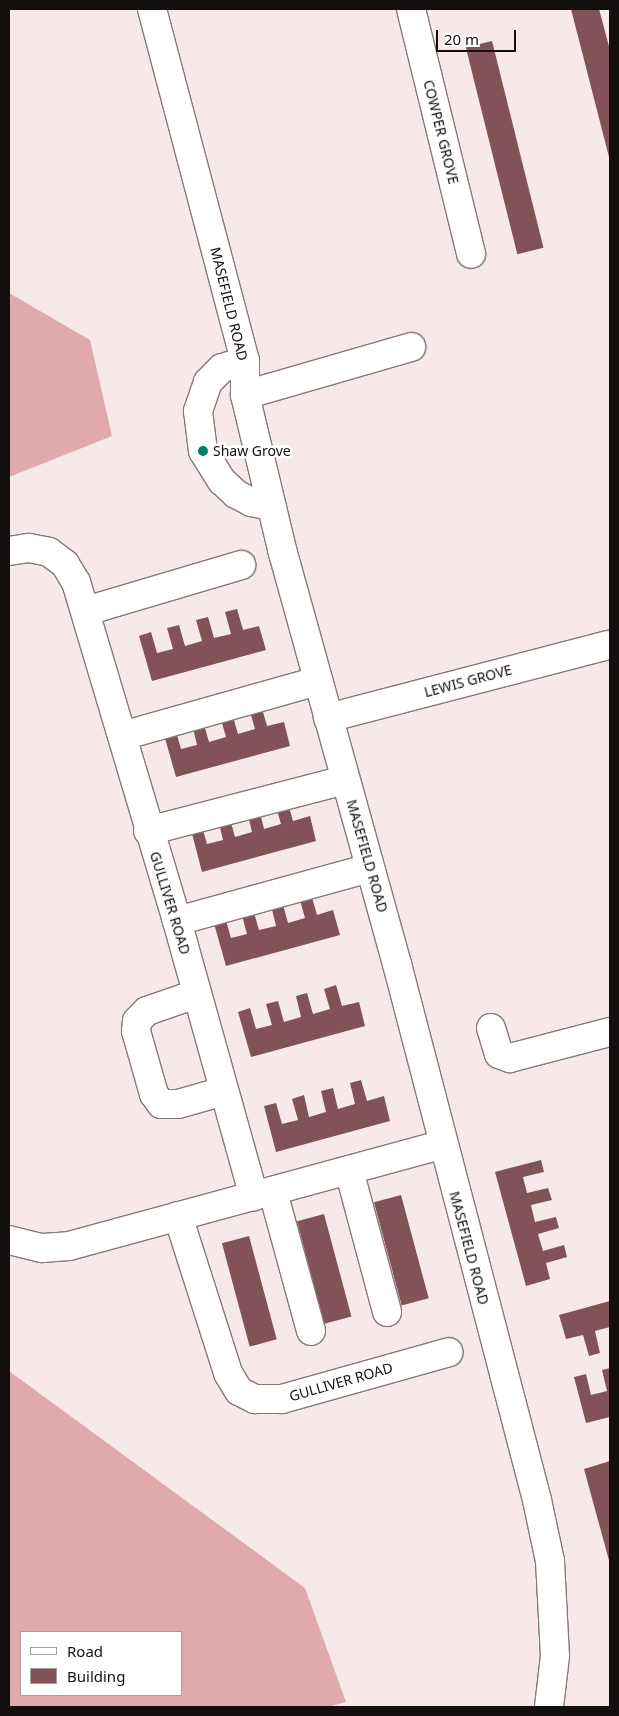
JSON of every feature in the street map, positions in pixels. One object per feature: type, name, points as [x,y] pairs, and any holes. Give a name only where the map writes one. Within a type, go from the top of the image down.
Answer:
[{"type":"street","name":"MASEFIELD ROAD","points":[[152,9],[245,360],[244,395],[272,506],[370,868],[550,1560],[556,1656],[549,1707]]},
{"type":"street","name":"COWPER GROVE","points":[[411,9],[471,254]]},
{"type":"street","points":[[244,395],[411,347]]},
{"type":"street","points":[[245,360],[222,368],[208,382],[198,411],[203,451],[222,481],[236,494],[252,502],[272,506]]},
{"type":"street","name":"GULLIVER ROAD","points":[[9,550],[29,548],[49,552],[65,564],[76,582],[86,611],[148,831],[177,921],[224,1091],[263,1194],[311,1331]]},
{"type":"street","points":[[86,611],[241,565]]},
{"type":"street","name":"LEWIS GROVE","points":[[328,718],[609,645]]},
{"type":"street","points":[[122,736],[318,681]]},
{"type":"street","points":[[148,831],[345,780]]},
{"type":"street","points":[[177,921],[370,868]]},
{"type":"street","points":[[196,994],[147,1011],[137,1021],[136,1031],[152,1085],[161,1104],[178,1104],[224,1091]]},
{"type":"street","points":[[491,1028],[499,1054],[510,1058],[610,1032]]},
{"type":"street","points":[[9,1240],[42,1248],[69,1246],[442,1145]]},
{"type":"street","points":[[349,1170],[388,1312]]},
{"type":"street","name":"GULLIVER ROAD","points":[[178,1216],[228,1373],[239,1391],[255,1399],[282,1399],[449,1352]]},
{"type":"shaded area","points":[[9,293],[90,340],[112,436],[9,477]]},
{"type":"shaded area","points":[[9,1371],[305,1588],[346,1702],[328,1707],[9,1707]]},
{"type":"building","points":[[571,9],[599,9],[610,50],[610,161]]},
{"type":"building","points":[[492,41],[544,248],[517,254],[466,48]]},
{"type":"building","points":[[237,609],[243,630],[259,626],[266,650],[152,681],[139,636],[151,632],[157,653],[173,649],[167,628],[179,625],[185,646],[202,641],[196,620],[208,617],[214,638],[231,634],[225,612]]},
{"type":"building","points":[[261,705],[267,726],[284,722],[290,746],[176,777],[163,731],[175,728],[181,749],[197,745],[192,724],[203,721],[209,742],[226,737],[220,716],[232,713],[238,734],[255,729],[249,708]]},
{"type":"building","points":[[287,800],[293,821],[310,816],[316,841],[202,872],[190,826],[201,823],[207,844],[223,840],[218,819],[229,815],[235,837],[252,832],[247,811],[259,808],[264,829],[281,824],[275,803]]},
{"type":"building","points":[[311,894],[317,915],[333,910],[340,935],[226,966],[213,920],[225,917],[231,938],[247,934],[241,912],[253,909],[259,930],[276,926],[271,905],[282,901],[288,923],[305,918],[299,897]]},
{"type":"building","points":[[336,985],[342,1006],[359,1002],[365,1026],[251,1057],[238,1012],[250,1008],[256,1029],[272,1025],[266,1004],[278,1001],[284,1022],[301,1017],[296,996],[307,993],[313,1014],[330,1009],[324,989]]},
{"type":"building","points":[[361,1080],[367,1101],[384,1096],[390,1121],[276,1152],[264,1106],[276,1103],[282,1124],[298,1120],[292,1099],[304,1095],[309,1117],[326,1112],[321,1091],[333,1088],[338,1109],[355,1104],[350,1083]]},
{"type":"building","points":[[541,1160],[544,1172],[523,1177],[527,1193],[548,1188],[552,1200],[531,1205],[535,1222],[556,1217],[559,1228],[538,1234],[543,1251],[564,1245],[567,1257],[546,1263],[550,1279],[526,1286],[495,1172]]},
{"type":"building","points":[[401,1195],[429,1298],[402,1306],[374,1202]]},
{"type":"building","points":[[324,1214],[351,1316],[324,1324],[297,1221]]},
{"type":"building","points":[[249,1236],[277,1339],[250,1347],[222,1243]]},
{"type":"building","points":[[610,1301],[610,1327],[595,1331],[600,1353],[589,1356],[583,1335],[566,1339],[559,1315]]},
{"type":"building","points":[[610,1368],[610,1417],[586,1423],[574,1377],[586,1374],[591,1395],[607,1391],[602,1370]]},
{"type":"building","points":[[610,1461],[610,1564],[584,1469]]},
{"type":"place","name":"Shaw Grove","points":[[203,451]]}]
